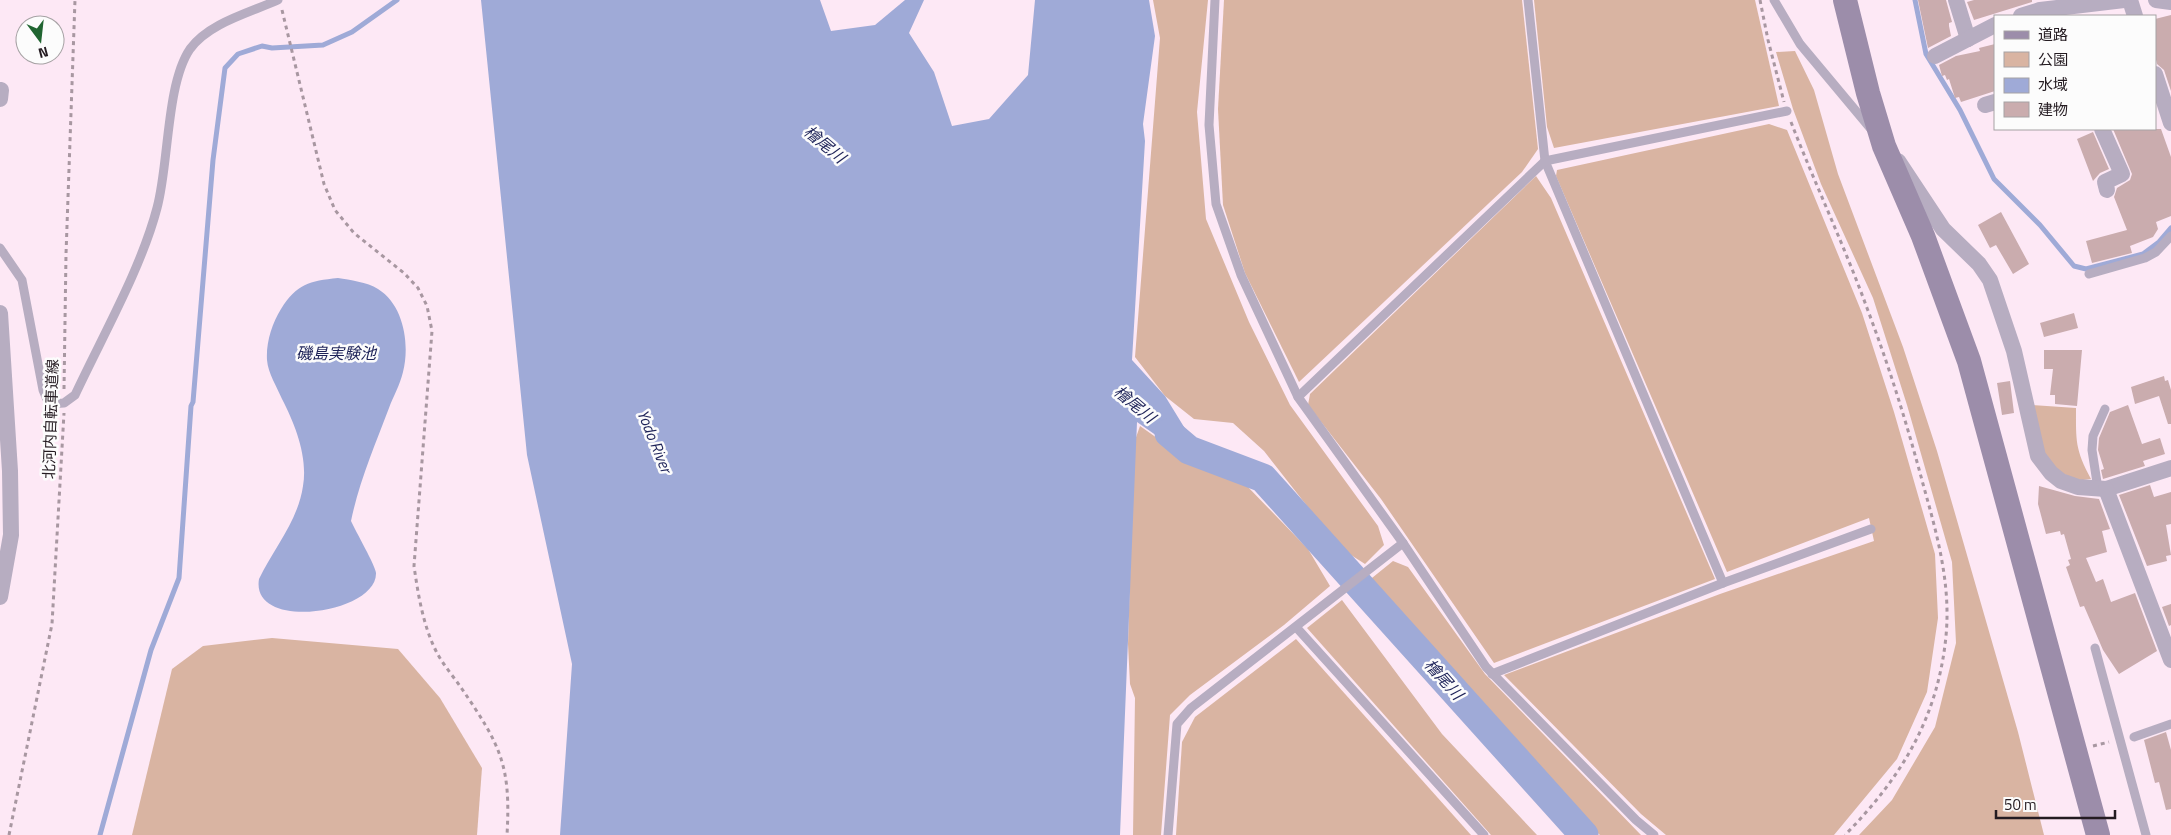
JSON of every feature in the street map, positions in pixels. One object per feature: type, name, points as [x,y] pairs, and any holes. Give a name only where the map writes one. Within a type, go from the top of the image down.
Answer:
[{"type":"street","points":[[1845,0],[1868,93],[1884,146],[1923,236],[1969,360],[2098,835]]},
{"type":"street","points":[[1956,0],[1968,39]]},
{"type":"street","points":[[2024,15],[2040,10],[2064,12],[2123,0]]},
{"type":"street","points":[[2130,0],[2136,15]]},
{"type":"street","points":[[2156,0],[2171,2]]},
{"type":"street","points":[[1936,56],[1994,26]]},
{"type":"street","points":[[2156,80],[2158,93],[2171,123]]},
{"type":"street","points":[[0,90],[0,99]]},
{"type":"street","points":[[2102,130],[2122,174],[2105,182],[2107,190]]},
{"type":"street","points":[[1884,146],[1903,165],[1943,229],[1979,264],[1990,280],[2014,351],[2038,456],[2051,473],[2061,481],[2078,487],[2102,489],[2171,468]]},
{"type":"street","points":[[0,313],[12,535],[0,597]]},
{"type":"street","points":[[2102,489],[2171,660]]},
{"type":"lane","points":[[0,248],[22,280],[43,390],[49,404],[64,403],[75,395],[141,255],[157,207],[179,71],[186,56],[190,49],[208,31],[278,0]]},
{"type":"lane","points":[[1215,0],[1209,125],[1216,204],[1241,275],[1298,398],[1402,543],[1492,674],[1636,820],[1654,835]]},
{"type":"lane","points":[[1528,0],[1545,161],[1723,583]]},
{"type":"lane","points":[[1774,0],[1800,44],[1850,102],[1884,146]]},
{"type":"lane","points":[[1298,398],[1545,161],[1787,111]]},
{"type":"lane","points":[[2090,274],[2146,258],[2156,252],[2171,236]]},
{"type":"lane","points":[[2102,489],[2092,450],[2094,436],[2105,409]]},
{"type":"lane","points":[[1492,674],[1723,583],[1871,529]]},
{"type":"lane","points":[[1168,835],[1177,724],[1191,708],[1390,555],[1402,543]]},
{"type":"lane","points":[[1296,627],[1484,835]]},
{"type":"lane","points":[[2095,648],[2146,835]]},
{"type":"lane","points":[[2134,737],[2171,724]]},
{"type":"path","name":"北河内自転車道線","points":[[9,835],[52,624],[64,403],[66,254],[75,0]]},
{"type":"path","points":[[1760,0],[1768,40],[1787,111],[1866,305],[1903,408],[1942,556],[1947,595],[1946,637],[1925,725],[1899,773],[1845,835]]},
{"type":"path","points":[[282,9],[324,184],[335,210],[354,233],[409,278],[418,288],[427,306],[432,331],[414,566],[418,594],[436,652],[486,724],[499,749],[509,799],[507,835]]},
{"type":"path","points":[[2074,750],[2120,740]]},
{"type":"green space","points":[[1153,0],[1208,0],[1197,112],[1206,219],[1249,322],[1290,405],[1378,526],[1384,545],[1365,564],[1340,548],[1264,451],[1233,423],[1194,419],[1165,396],[1135,357],[1160,38]]},
{"type":"green space","points":[[1224,0],[1522,0],[1538,149],[1522,172],[1299,382],[1245,273],[1223,205],[1218,109]]},
{"type":"green space","points":[[1534,0],[1755,0],[1779,106],[1554,148],[1547,127]]},
{"type":"green space","points":[[1795,51],[1814,90],[1838,174],[1903,347],[1937,451],[2018,732],[2044,835],[1859,835],[1892,800],[1935,727],[1956,643],[1952,562],[1907,405],[1873,298],[1821,184],[1793,109],[1776,52]]},
{"type":"green space","points":[[1769,124],[1787,130],[1862,313],[1894,412],[1935,554],[1938,618],[1927,692],[1897,759],[1834,835],[1666,835],[1641,814],[1504,675],[1720,594],[1874,541],[1869,518],[1727,572],[1556,176],[1557,170]]},
{"type":"green space","points":[[1536,176],[1551,198],[1715,579],[1494,663],[1381,499],[1308,405],[1310,394]]},
{"type":"green space","points":[[2032,405],[2076,408],[2079,452],[2091,479],[2075,481],[2046,462]]},
{"type":"green space","points":[[1140,426],[1181,455],[1245,484],[1308,549],[1330,586],[1284,625],[1190,695],[1170,715],[1161,835],[1133,835],[1135,698],[1130,684],[1128,644],[1134,443]]},
{"type":"green space","points":[[1393,561],[1408,567],[1485,674],[1641,835],[1600,835],[1584,821],[1367,582]]},
{"type":"green space","points":[[1342,600],[1442,734],[1537,835],[1491,835],[1307,628]]},
{"type":"green space","points":[[272,638],[398,649],[440,698],[482,768],[477,835],[132,835],[172,669],[203,646]]},
{"type":"green space","points":[[1296,639],[1471,835],[1176,835],[1182,742],[1195,717]]},
{"type":"water","name":"Yodo River","points":[[481,0],[820,0],[831,31],[875,25],[905,0],[924,0],[909,33],[934,72],[952,126],[989,119],[1028,75],[1035,0],[1149,0],[1155,36],[1143,124],[1145,141],[1132,360],[1165,396],[1200,453],[1202,463],[1190,459],[1137,422],[1120,835],[560,835],[572,664],[527,455]]},
{"type":"water","name":"磯島実験池","points":[[338,278],[369,285],[387,296],[399,315],[405,338],[406,350],[402,377],[358,492],[351,521],[376,573],[371,587],[357,599],[337,607],[314,611],[292,611],[274,606],[261,596],[259,579],[291,523],[300,499],[304,475],[302,452],[296,430],[269,370],[267,347],[270,333],[281,309],[298,289],[311,283]]},
{"type":"building","points":[[1918,0],[1946,0],[1952,22],[1949,23],[1951,36],[1928,48]]},
{"type":"building","points":[[1974,0],[2032,0],[2032,2],[1974,20],[1967,2]]},
{"type":"building","points":[[2171,15],[2171,91],[2164,70],[2157,64],[2156,60],[2156,19]]},
{"type":"building","points":[[1994,44],[1994,91],[1961,102],[1959,97],[1955,98],[1949,79],[1947,80],[1945,75],[1942,76],[1939,65],[1956,56],[1980,51],[1979,48]]},
{"type":"building","points":[[2161,129],[2171,157],[2171,216],[2156,222],[2158,229],[2153,237],[2130,246],[2132,253],[2092,263],[2086,241],[2127,230],[2114,197],[2117,188],[2130,180],[2132,174],[2113,130]]},
{"type":"building","points":[[2093,132],[2109,169],[2100,173],[2093,181],[2077,139]]},
{"type":"building","points":[[2001,212],[2029,264],[2013,274],[1996,245],[1990,248],[1978,225]]},
{"type":"building","points":[[2074,313],[2078,328],[2044,337],[2040,323]]},
{"type":"building","points":[[2044,350],[2082,350],[2077,406],[2055,404],[2055,395],[2050,395],[2053,369],[2044,369]]},
{"type":"building","points":[[2164,376],[2165,381],[2168,380],[2171,390],[2171,424],[2168,424],[2159,396],[2135,404],[2131,387]]},
{"type":"building","points":[[2010,381],[2014,413],[2002,415],[1997,383]]},
{"type":"building","points":[[2128,405],[2142,444],[2160,438],[2165,454],[2143,461],[2145,466],[2103,479],[2101,470],[2104,469],[2098,450],[2099,438],[2110,412]]},
{"type":"building","points":[[2150,485],[2154,497],[2171,492],[2171,524],[2166,525],[2171,555],[2166,556],[2167,561],[2147,566],[2119,495]]},
{"type":"building","points":[[2039,486],[2075,496],[2099,499],[2110,529],[2102,531],[2107,552],[2086,558],[2096,582],[2103,579],[2111,602],[2135,593],[2157,651],[2119,674],[2103,650],[2084,606],[2080,607],[2066,567],[2070,565],[2068,560],[2071,559],[2064,534],[2061,535],[2060,531],[2046,534],[2038,504]]},
{"type":"building","points":[[2171,604],[2171,625],[2169,626],[2162,607]]},
{"type":"building","points":[[2166,732],[2171,750],[2171,809],[2166,810],[2159,782],[2155,783],[2144,740]]},
{"type":"waterway","points":[[100,835],[151,650],[179,578],[191,406],[193,402],[213,160],[225,68],[238,54],[262,46],[272,48],[323,45],[352,32],[397,0]]},
{"type":"waterway","points":[[1915,0],[1926,54],[1960,110],[1994,179],[2040,225],[2074,266],[2086,269],[2143,254],[2159,242],[2171,228]]},
{"type":"waterway","name":"檜尾川","points":[[1169,433],[1189,450],[1263,478],[1584,835]]}]
